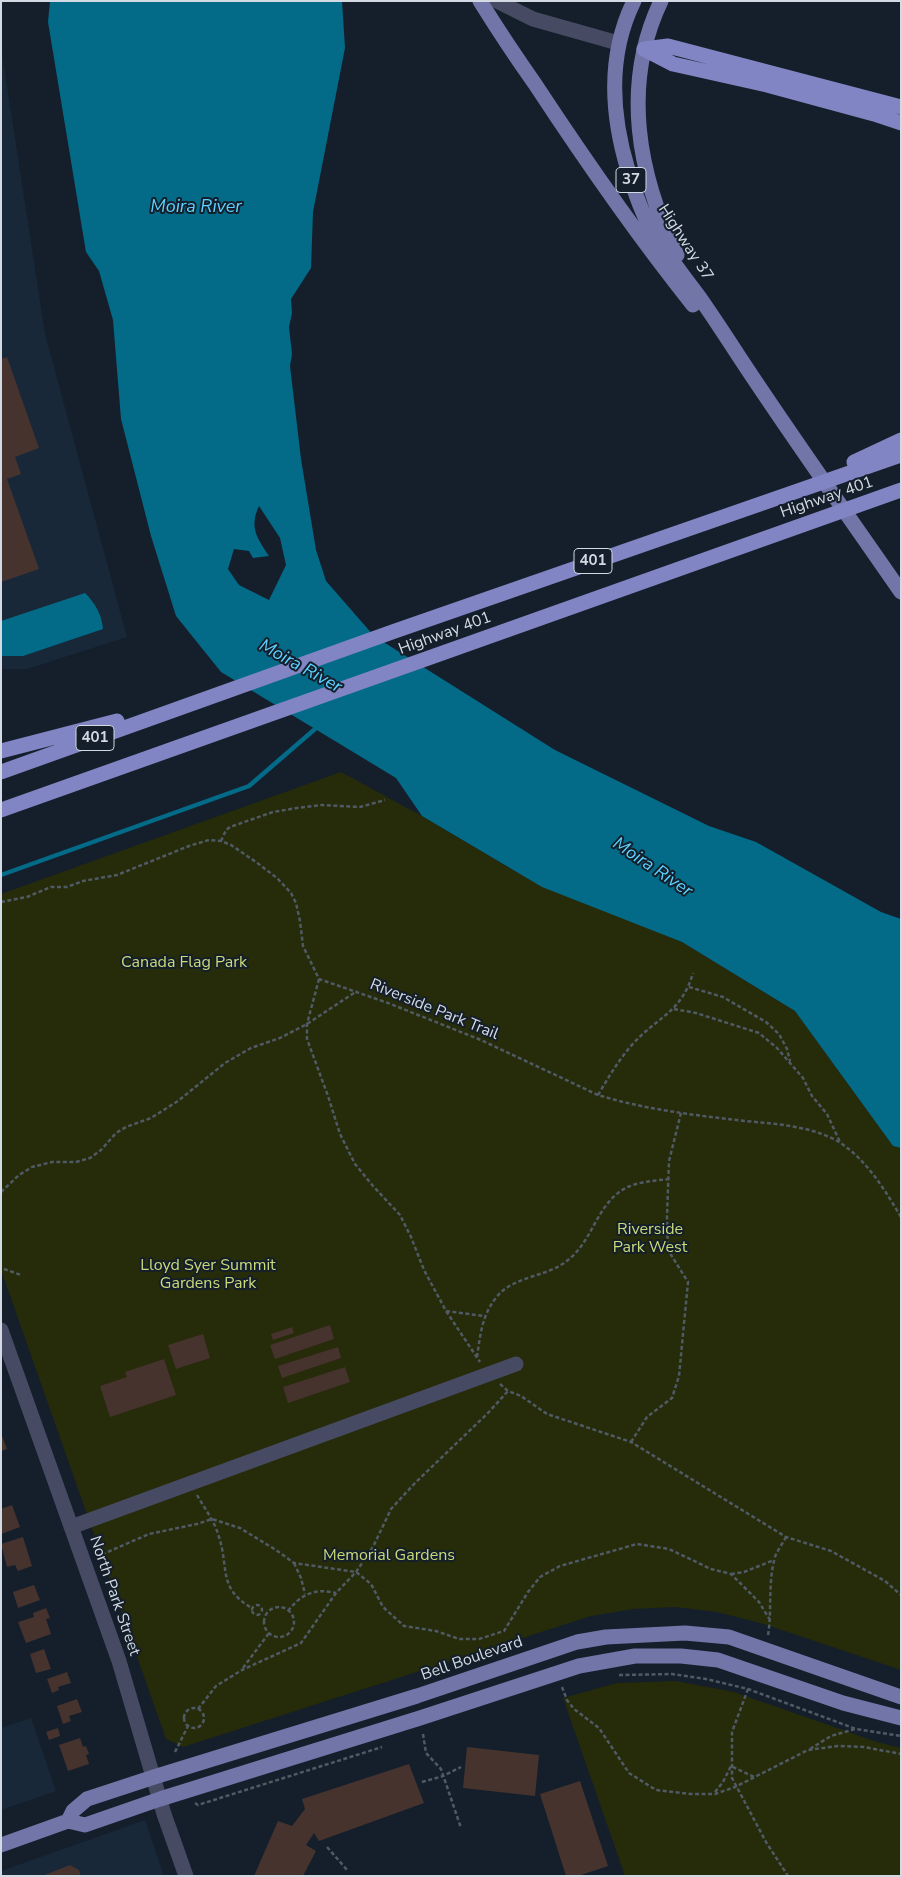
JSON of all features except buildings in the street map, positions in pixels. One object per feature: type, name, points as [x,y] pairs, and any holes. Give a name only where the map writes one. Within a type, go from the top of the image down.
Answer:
[{"type":"highway","points":[[644,49],[668,46],[901,107]]},
{"type":"highway","points":[[644,49],[673,64],[767,85],[874,114],[901,124]]},
{"type":"highway","points":[[792,492],[901,440]]},
{"type":"highway","name":"Highway 401","points":[[1,772],[395,631],[901,455]]},
{"type":"highway","name":"Highway 401","points":[[1,810],[901,490]]},
{"type":"highway","points":[[779,533],[901,498]]},
{"type":"highway","points":[[1,751],[196,702]]},
{"type":"highway","points":[[1,816],[78,783]]},
{"type":"main road","points":[[480,1],[506,44],[616,204],[671,278],[760,388]]},
{"type":"main road","name":"Highway 37","points":[[634,1],[618,43],[614,72],[614,100],[618,131],[635,192],[645,217],[657,239],[701,300],[901,592]]},
{"type":"main road","name":"Highway 37","points":[[661,1],[651,24],[644,49],[639,81],[638,110],[642,158],[655,204],[664,227],[701,300]]},
{"type":"main road","points":[[618,43],[644,49]]},
{"type":"main road","name":"Bell Boulevard","points":[[68,1821],[73,1811],[87,1800],[154,1777],[417,1696],[577,1642],[606,1637],[685,1633],[729,1638],[901,1697]]},
{"type":"main road","name":"Bell Boulevard","points":[[1,1845],[68,1821],[85,1825],[579,1666],[635,1656],[681,1656],[718,1660],[843,1703],[901,1718]]},
{"type":"street","points":[[497,1],[533,19],[618,43]]},
{"type":"street","name":"North Park Street","points":[[1,1330],[119,1661],[160,1800],[186,1876]]},
{"type":"street","points":[[71,1527],[516,1364]]},
{"type":"path","points":[[221,841],[226,830],[230,827],[273,812],[321,805],[360,807],[385,800]]},
{"type":"path","points":[[1,902],[27,898],[51,887],[67,887],[83,881],[117,875],[189,846],[209,840],[221,841],[231,845],[277,878],[296,903],[303,946],[319,979],[307,1024],[307,1039],[340,1134],[354,1164],[400,1215],[412,1237],[424,1270],[446,1311],[489,1374],[508,1391],[521,1396],[546,1414],[631,1442],[786,1537],[831,1551],[885,1581],[901,1595]]},
{"type":"path","points":[[598,1095],[614,1068],[632,1046],[682,1000],[689,987],[693,973]]},
{"type":"path","name":"Riverside Park Trail","points":[[319,979],[357,991],[481,1040],[598,1095],[614,1100],[681,1113],[813,1131],[840,1143],[868,1167],[888,1194],[901,1217]]},
{"type":"path","points":[[689,987],[723,997],[766,1022],[779,1034],[787,1049],[790,1062]]},
{"type":"path","points":[[1,1192],[18,1175],[32,1167],[52,1162],[76,1162],[90,1158],[126,1126],[151,1118],[178,1101],[226,1063],[251,1048],[280,1038],[307,1024],[357,991]]},
{"type":"path","points":[[674,1009],[696,1013],[759,1033],[777,1048],[803,1078],[812,1096],[827,1114],[840,1143]]},
{"type":"path","points":[[631,1442],[647,1417],[672,1398],[679,1376],[688,1282],[668,1250],[669,1162],[681,1113]]},
{"type":"path","points":[[477,1358],[484,1316],[496,1298],[512,1284],[567,1262],[583,1246],[603,1211],[618,1193],[643,1182],[669,1179]]},
{"type":"path","points":[[4,1269],[21,1275]]},
{"type":"path","points":[[446,1311],[484,1316]]},
{"type":"path","points":[[198,1709],[216,1686],[242,1670],[300,1643],[336,1593],[356,1572],[373,1547],[391,1510],[415,1483],[488,1413],[508,1391]]},
{"type":"path","points":[[190,1483],[212,1519],[224,1552],[225,1571],[228,1582],[234,1594],[252,1608],[255,1614],[261,1612],[266,1615]]},
{"type":"path","points":[[83,1562],[149,1534],[212,1519],[240,1528],[294,1563],[356,1572],[370,1584],[383,1607],[404,1626],[436,1631],[458,1639],[479,1639],[504,1631],[528,1592],[540,1577],[560,1566],[637,1544],[668,1549],[711,1568],[731,1574],[744,1572],[774,1560]]},
{"type":"path","points":[[768,1635],[774,1560],[786,1537]]},
{"type":"path","points":[[294,1563],[301,1578],[305,1594]]},
{"type":"path","points":[[731,1574],[759,1602],[770,1620]]},
{"type":"path","points":[[288,1611],[305,1594],[325,1590],[336,1593]]},
{"type":"path","points":[[252,1608],[258,1605],[261,1607],[261,1612]]},
{"type":"path","points":[[279,1607],[288,1611],[294,1619],[292,1630],[288,1634],[279,1637],[269,1634],[264,1624],[266,1615],[269,1611],[279,1607]]},
{"type":"path","points":[[242,1670],[269,1634]]},
{"type":"path","points":[[614,1675],[672,1674],[706,1678],[748,1689],[856,1729],[901,1736]]},
{"type":"path","points":[[570,1685],[562,1687],[567,1700],[574,1709],[599,1728],[629,1772],[656,1790],[691,1794],[714,1794],[754,1778],[831,1736],[856,1729]]},
{"type":"path","points":[[748,1689],[732,1732],[732,1778],[735,1787],[766,1842],[788,1876]]},
{"type":"path","points":[[191,1708],[198,1709],[203,1714],[203,1721],[195,1727],[188,1726],[184,1719],[186,1712],[191,1708]]},
{"type":"path","points":[[175,1752],[188,1726]]},
{"type":"path","points":[[432,1731],[422,1734],[426,1753],[441,1769],[461,1828]]},
{"type":"path","points":[[191,1801],[198,1805],[385,1746]]},
{"type":"path","points":[[808,1750],[838,1746],[864,1747],[901,1754]]},
{"type":"path","points":[[714,1794],[731,1766]]},
{"type":"path","points":[[731,1766],[754,1778]]},
{"type":"path","points":[[422,1782],[443,1776],[461,1767]]},
{"type":"path","points":[[327,1847],[348,1871]]},
{"type":"shaded area","points":[[1,47],[45,334],[127,637],[27,669],[1,669]]},
{"type":"shaded area","points":[[31,1718],[56,1791],[1,1810],[1,1728]]},
{"type":"shaded area","points":[[145,1820],[164,1876],[1,1876],[1,1871]]},
{"type":"green space","name":"Riverside Park West","points":[[341,772],[422,816],[511,869],[682,942],[795,1011],[893,1146],[901,1148],[901,1670],[764,1624],[717,1612],[675,1607],[633,1609],[591,1616],[183,1747],[166,1739],[1,1270],[1,894]]},
{"type":"green space","points":[[676,1681],[734,1692],[877,1742],[901,1748],[901,1876],[625,1876],[563,1698],[617,1683]]},
{"type":"water","name":"Moira River","points":[[50,1],[342,1],[345,48],[313,212],[311,268],[291,299],[292,313],[289,327],[292,354],[290,366],[301,459],[316,550],[326,581],[374,636],[555,750],[709,826],[756,842],[881,912],[901,919],[901,1148],[893,1146],[795,1011],[682,942],[542,887],[422,816],[396,778],[221,672],[176,616],[151,536],[121,419],[113,320],[99,271],[86,252],[48,22]],"holes":[[[259,506],[280,538],[286,565],[269,600],[239,585],[228,569],[234,549],[249,551],[253,558],[269,556],[256,532],[255,520]]]},
{"type":"water","points":[[85,593],[97,610],[103,629],[23,656],[1,656],[1,621]]},
{"type":"waterway","points":[[1,875],[249,786],[315,729]]},
{"type":"park label","name":"Canada Flag Park","points":[[184,963]]},
{"type":"park label","name":"Lloyd Syer Summit Gardens Park","points":[[208,1275]]},
{"type":"park label","name":"Memorial Gardens","points":[[389,1556]]}]
